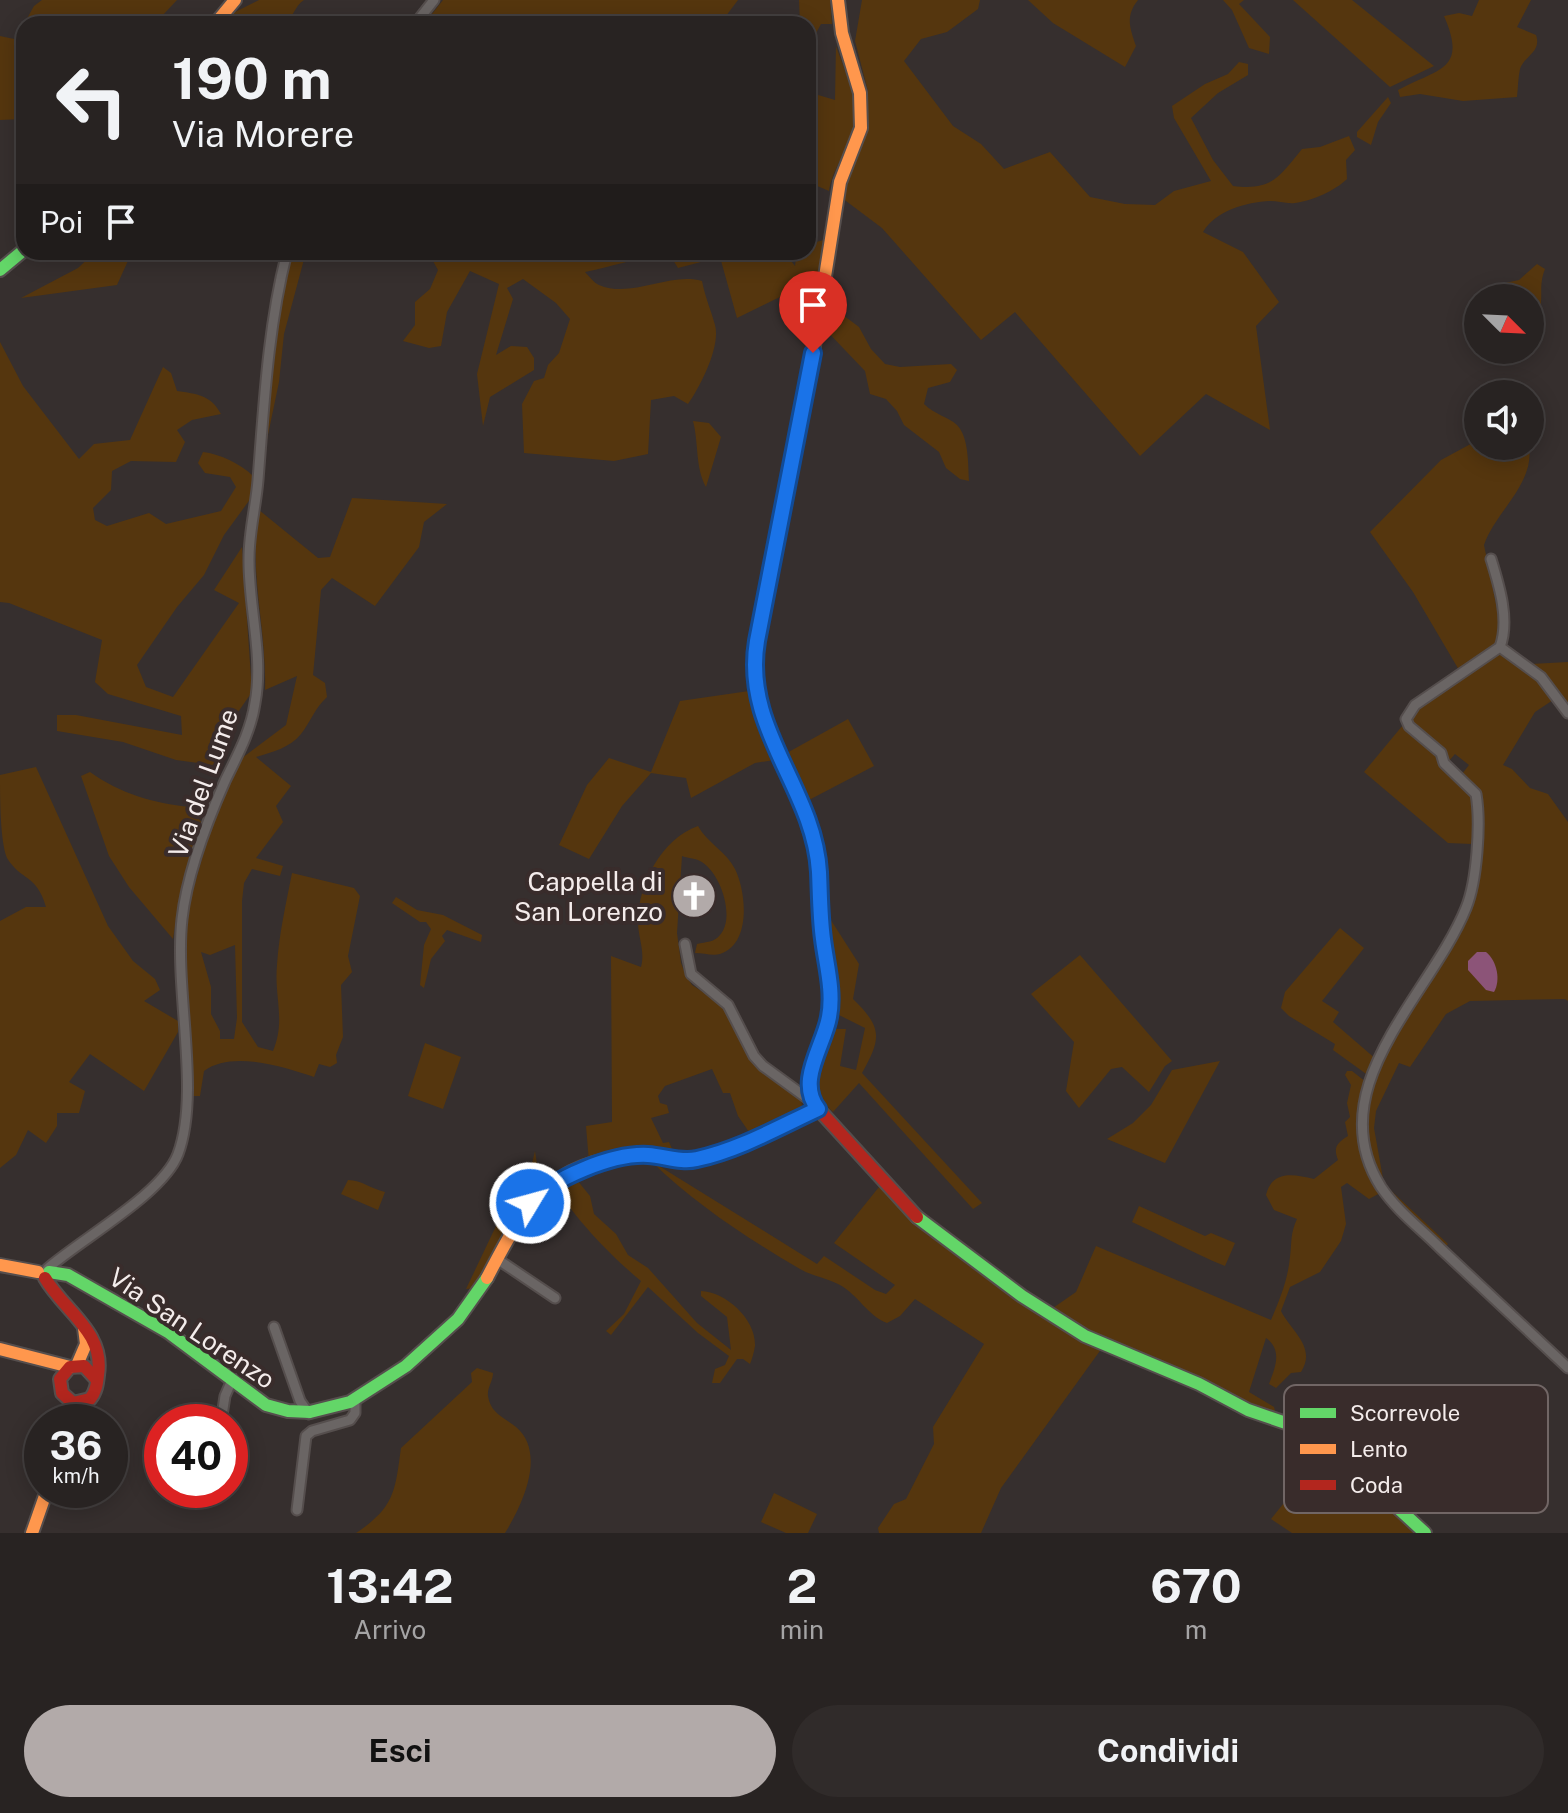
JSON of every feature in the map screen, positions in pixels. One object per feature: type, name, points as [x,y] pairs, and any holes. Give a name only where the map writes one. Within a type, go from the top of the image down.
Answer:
[{"type":"street","points":[[222,16],[235,0]]},
{"type":"street","points":[[421,16],[434,0]]},
{"type":"street","points":[[814,1105],[810,1077],[829,1019],[831,993],[822,935],[818,859],[812,828],[757,700],[754,661],[805,402],[840,182],[861,128],[860,93],[842,33],[838,0]]},
{"type":"street","points":[[0,270],[16,257]]},
{"type":"street","name":"Via del Lume","points":[[45,1273],[70,1248],[135,1203],[171,1167],[178,1153],[185,1119],[186,1061],[179,964],[182,914],[202,840],[248,731],[256,702],[249,561],[251,523],[270,347],[286,260]]},
{"type":"street","points":[[1491,559],[1502,611],[1500,647],[1415,705],[1406,719],[1409,726],[1441,753],[1444,763],[1476,794],[1473,883],[1457,927],[1413,996],[1370,1081],[1361,1109],[1361,1128],[1368,1162],[1391,1200],[1568,1368]]},
{"type":"street","points":[[1500,647],[1541,677],[1568,713]]},
{"type":"street","points":[[685,944],[691,974],[728,1005],[754,1056],[814,1105],[927,1227],[1022,1296],[1092,1339],[1199,1384],[1248,1410],[1284,1422]]},
{"type":"street","name":"Via San Lorenzo","points":[[0,1265],[64,1274],[110,1297],[177,1338],[266,1405],[309,1414],[355,1401],[408,1365],[445,1333],[477,1295],[530,1203],[556,1181],[629,1157],[701,1158],[743,1143],[814,1105]]},
{"type":"street","points":[[497,1259],[555,1298]]},
{"type":"street","points":[[45,1273],[55,1295],[93,1337],[102,1355],[94,1396],[85,1402],[68,1400]]},
{"type":"street","points":[[59,1385],[62,1374],[74,1366],[86,1344],[83,1325]]},
{"type":"street","points":[[274,1327],[300,1401],[309,1414]]},
{"type":"street","points":[[0,1349],[90,1369],[97,1380]]},
{"type":"street","points":[[25,1356],[41,1365],[59,1385],[69,1404]]},
{"type":"street","points":[[224,1404],[232,1380]]},
{"type":"street","points":[[297,1510],[306,1436],[312,1431],[350,1420],[355,1413],[355,1401]]},
{"type":"street","points":[[32,1533],[41,1508]]},
{"type":"street","points":[[1403,1513],[1425,1533]]},
{"type":"shaded area","points":[[42,0],[177,0],[162,16],[28,16]]},
{"type":"shaded area","points":[[259,0],[304,0],[292,16],[227,16]]},
{"type":"shaded area","points":[[443,0],[738,0],[726,16],[430,16]]},
{"type":"shaded area","points":[[799,0],[830,0],[832,24],[821,24],[816,33],[816,16],[800,16]]},
{"type":"shaded area","points":[[862,0],[980,0],[978,9],[947,32],[921,39],[904,61],[953,126],[981,144],[1004,169],[1050,152],[1090,197],[1125,204],[1155,205],[1174,191],[1211,181],[1174,118],[1172,106],[1205,84],[1228,74],[1239,62],[1248,64],[1248,75],[1218,93],[1191,118],[1213,160],[1233,186],[1266,184],[1274,180],[1302,149],[1320,147],[1349,136],[1355,150],[1346,160],[1347,179],[1337,187],[1302,202],[1270,201],[1241,206],[1215,218],[1203,232],[1243,252],[1279,302],[1256,326],[1270,430],[1206,394],[1140,456],[1015,312],[981,340],[882,228],[842,198],[867,128],[868,91],[855,41]]},
{"type":"shaded area","points":[[1028,0],[1138,0],[1130,17],[1136,46],[1125,67],[1053,23]]},
{"type":"shaded area","points":[[1223,0],[1244,0],[1239,4],[1270,37],[1269,54],[1249,48],[1232,10]]},
{"type":"shaded area","points":[[1293,0],[1352,0],[1434,66],[1390,87]]},
{"type":"shaded area","points":[[1479,0],[1531,0],[1517,27],[1536,35],[1537,46],[1520,69],[1517,97],[1463,101],[1420,94],[1400,97],[1398,90],[1436,71],[1451,58],[1451,34],[1444,16],[1459,13],[1472,16]]},
{"type":"shaded area","points":[[0,36],[16,39],[16,119],[0,120]]},
{"type":"shaded area","points":[[836,46],[851,89],[855,122],[829,191],[816,185],[816,94],[835,100]]},
{"type":"shaded area","points":[[1388,97],[1391,103],[1378,122],[1371,145],[1357,137],[1357,132]]},
{"type":"shaded area","points":[[824,240],[815,293],[803,279],[784,295],[737,318],[721,260],[790,260],[795,266],[796,260],[816,260],[816,242]]},
{"type":"shaded area","points":[[86,260],[128,260],[117,285],[21,298],[78,268]]},
{"type":"shaded area","points":[[290,260],[304,260],[284,334],[279,382],[265,449],[278,321]]},
{"type":"shaded area","points":[[432,260],[638,260],[585,272],[597,284],[624,289],[677,280],[702,281],[715,325],[715,344],[708,366],[688,404],[674,396],[651,400],[648,454],[614,461],[524,453],[522,404],[534,381],[544,378],[548,365],[559,353],[570,319],[556,303],[523,279],[507,288],[513,299],[496,355],[511,346],[527,347],[534,358],[534,370],[490,397],[483,426],[477,374],[499,284],[470,271],[447,312],[441,346],[429,348],[403,341],[415,325],[415,302],[430,289],[438,270]]},
{"type":"shaded area","points":[[673,260],[709,260],[678,268]]},
{"type":"shaded area","points":[[1537,264],[1545,269],[1542,284],[1505,283],[1519,280]]},
{"type":"shaded area","points":[[827,303],[859,327],[871,349],[885,364],[900,367],[951,364],[957,370],[950,382],[928,388],[924,404],[954,422],[961,430],[967,452],[969,481],[960,479],[946,468],[939,452],[904,425],[886,399],[870,394],[865,371],[823,327]]},
{"type":"shaded area","points":[[0,342],[23,386],[79,459],[94,444],[130,440],[163,367],[171,373],[177,391],[208,399],[221,414],[192,420],[177,430],[185,442],[176,462],[131,461],[112,471],[111,490],[93,508],[95,520],[107,526],[149,513],[166,524],[221,511],[236,487],[230,477],[205,473],[198,463],[203,452],[230,460],[253,476],[251,498],[224,535],[204,575],[177,607],[137,665],[146,687],[173,697],[239,603],[214,590],[242,547],[252,692],[238,712],[233,738],[213,765],[176,760],[123,742],[57,731],[57,715],[76,715],[182,735],[181,716],[108,694],[95,682],[102,640],[0,602]]},
{"type":"shaded area","points":[[693,421],[709,423],[721,437],[706,487],[700,471]]},
{"type":"shaded area","points":[[1464,448],[1464,460],[1529,460],[1520,485],[1484,545],[1500,624],[1497,643],[1459,670],[1413,592],[1370,532],[1441,460]]},
{"type":"shaded area","points":[[352,498],[447,504],[424,522],[419,547],[375,606],[332,578],[321,590],[313,675],[325,683],[327,697],[297,739],[256,757],[291,786],[276,806],[283,822],[256,858],[283,866],[280,876],[252,869],[244,883],[242,1022],[258,1047],[273,1051],[279,1029],[278,953],[292,873],[354,888],[360,896],[348,956],[352,972],[341,985],[343,1037],[336,1055],[337,1063],[330,1067],[319,1064],[314,1077],[258,1062],[229,1062],[204,1071],[200,1096],[190,1096],[184,973],[188,908],[212,823],[242,758],[286,725],[297,676],[265,690],[256,555],[259,510],[318,558],[330,557]],"holes":[[[235,945],[237,1018],[234,1039],[220,1039],[220,1031],[211,1014],[211,987],[201,952],[210,955]]]},
{"type":"shaded area","points":[[1500,651],[1540,682],[1553,700],[1535,712],[1503,765],[1512,769],[1530,788],[1548,794],[1568,822],[1568,1001],[1470,1001],[1446,1014],[1410,1067],[1399,1063],[1376,1111],[1374,1128],[1384,1184],[1376,1170],[1366,1136],[1367,1102],[1378,1068],[1395,1034],[1457,937],[1471,907],[1476,885],[1481,812],[1479,792],[1462,774],[1469,765],[1455,754],[1448,762],[1440,748],[1411,723],[1412,713]]},
{"type":"shaded area","points":[[1568,662],[1568,707],[1551,683],[1531,664]]},
{"type":"shaded area","points":[[749,691],[774,760],[755,763],[691,798],[686,778],[651,773],[622,806],[589,859],[559,845],[587,785],[609,758],[651,772],[680,701]]},
{"type":"shaded area","points":[[848,719],[874,766],[807,801],[785,754]]},
{"type":"shaded area","points":[[1403,725],[1437,753],[1440,765],[1471,792],[1474,800],[1472,844],[1448,843],[1364,772]]},
{"type":"shaded area","points":[[36,767],[108,926],[133,961],[155,979],[160,990],[144,1001],[178,1021],[178,1032],[144,1091],[90,1054],[69,1082],[85,1091],[79,1113],[57,1113],[57,1126],[46,1143],[28,1130],[16,1155],[0,1168],[0,921],[26,907],[46,907],[38,888],[7,858],[2,830],[0,775]]},
{"type":"shaded area","points":[[90,772],[138,796],[190,807],[202,823],[181,889],[173,939],[129,887],[109,856],[81,776]]},
{"type":"shaded area","points":[[698,826],[735,869],[742,890],[744,916],[742,929],[730,948],[717,955],[695,953],[697,944],[720,935],[725,927],[726,906],[719,884],[707,866],[682,856],[677,933],[681,963],[692,985],[723,1005],[730,1014],[756,1066],[801,1101],[803,1109],[749,1132],[738,1116],[730,1093],[723,1093],[712,1069],[665,1086],[658,1096],[660,1103],[667,1105],[669,1113],[651,1118],[663,1143],[669,1142],[673,1151],[630,1149],[589,1162],[586,1126],[612,1122],[611,956],[641,967],[639,909],[647,880],[662,853],[673,841]]},
{"type":"shaded area","points":[[396,897],[417,910],[443,915],[482,935],[481,942],[447,930],[442,936],[445,941],[431,959],[424,988],[420,985],[424,945],[431,929],[426,922],[420,922],[392,903]]},
{"type":"shaded area","points":[[827,914],[859,964],[853,999],[869,1017],[876,1033],[873,1051],[862,1073],[982,1203],[973,1209],[859,1083],[833,1112],[820,1093],[819,1072],[833,1029],[846,1029],[840,1066],[856,1070],[865,1028],[839,1015]]},
{"type":"shaded area","points":[[1340,928],[1364,948],[1322,1001],[1339,1012],[1333,1022],[1377,1060],[1369,1076],[1333,1050],[1335,1044],[1281,1008],[1285,992]]},
{"type":"shaded area","points":[[1477,952],[1486,952],[1495,965],[1497,982],[1494,992],[1486,990],[1468,970],[1468,961]]},
{"type":"shaded area","points":[[1080,955],[1172,1061],[1165,1066],[1149,1092],[1122,1067],[1111,1069],[1079,1108],[1066,1091],[1074,1042],[1031,994]]},
{"type":"shaded area","points":[[425,1043],[461,1057],[443,1109],[408,1096]]},
{"type":"shaded area","points":[[1220,1061],[1165,1163],[1107,1139],[1133,1123],[1151,1105],[1172,1070]]},
{"type":"shaded area","points":[[1347,1071],[1352,1071],[1366,1082],[1360,1111],[1360,1138],[1368,1165],[1382,1192],[1369,1199],[1347,1183],[1341,1187],[1346,1224],[1341,1241],[1320,1272],[1290,1287],[1281,1311],[1301,1340],[1305,1363],[1301,1372],[1291,1373],[1276,1388],[1269,1384],[1276,1354],[1266,1338],[1249,1392],[1274,1407],[1276,1414],[1256,1409],[1156,1362],[1154,1357],[1144,1353],[1140,1357],[1050,1310],[1076,1292],[1096,1246],[1271,1320],[1285,1281],[1297,1219],[1274,1210],[1266,1195],[1278,1178],[1291,1175],[1314,1179],[1338,1160],[1336,1149],[1348,1136],[1345,1122],[1350,1117],[1347,1103],[1351,1085],[1345,1075]]},
{"type":"shaded area","points":[[535,1151],[538,1171],[536,1188],[515,1217],[476,1288],[466,1289],[496,1226],[529,1176]]},
{"type":"shaded area","points":[[651,1161],[817,1264],[824,1256],[886,1294],[895,1285],[834,1243],[883,1182],[951,1252],[1064,1328],[1102,1348],[1001,1488],[981,1533],[879,1533],[878,1528],[894,1504],[906,1499],[934,1444],[933,1427],[984,1344],[915,1299],[900,1316],[887,1323],[880,1320],[840,1285],[800,1269],[722,1220]]},
{"type":"shaded area","points":[[348,1180],[385,1192],[378,1210],[341,1194]]},
{"type":"shaded area","points":[[577,1180],[590,1196],[594,1214],[616,1234],[628,1255],[648,1268],[697,1323],[731,1350],[727,1317],[701,1296],[701,1291],[720,1296],[738,1309],[754,1336],[755,1346],[750,1364],[737,1359],[720,1383],[712,1383],[715,1369],[725,1365],[729,1356],[698,1333],[648,1287],[611,1335],[606,1331],[624,1314],[641,1281],[596,1238],[557,1189]]},
{"type":"shaded area","points":[[1385,1185],[1448,1244],[1445,1247],[1416,1221]]},
{"type":"shaded area","points":[[1139,1206],[1205,1236],[1211,1233],[1235,1243],[1225,1266],[1132,1222]]},
{"type":"shaded area","points":[[477,1368],[493,1373],[488,1393],[490,1402],[495,1411],[525,1438],[530,1451],[531,1465],[524,1494],[505,1533],[356,1533],[379,1515],[391,1497],[401,1448],[472,1382],[471,1373]]},
{"type":"shaded area","points":[[774,1493],[817,1514],[808,1533],[786,1533],[761,1522]]},
{"type":"shaded area","points":[[1284,1503],[1284,1513],[1397,1513],[1417,1533],[1292,1533],[1271,1519]]},
{"type":"traffic: fast","points":[[0,270],[16,257]]},
{"type":"traffic: fast","points":[[779,755],[762,712],[754,661],[814,346]]},
{"type":"traffic: fast","points":[[917,1217],[1022,1296],[1085,1336],[1199,1384],[1248,1410],[1284,1422]]},
{"type":"traffic: fast","points":[[49,1272],[68,1275],[168,1332],[266,1405],[288,1411],[310,1412],[350,1402],[406,1366],[458,1319],[487,1278]]},
{"type":"traffic: fast","points":[[1403,1513],[1425,1533]]},
{"type":"traffic: slow","points":[[222,16],[235,0]]},
{"type":"traffic: slow","points":[[814,346],[840,182],[861,128],[860,93],[842,33],[838,0]]},
{"type":"traffic: slow","points":[[487,1278],[528,1209],[543,1192],[582,1167],[608,1159],[639,1155],[687,1160],[710,1156],[742,1146],[818,1109]]},
{"type":"traffic: slow","points":[[0,1265],[38,1272]]},
{"type":"traffic: slow","points":[[77,1365],[86,1344],[84,1328]]},
{"type":"traffic: slow","points":[[0,1349],[70,1367]]},
{"type":"traffic: slow","points":[[32,1533],[41,1508]]},
{"type":"traffic: jam","points":[[779,755],[802,806],[817,855],[822,934],[831,989],[829,1019],[811,1076],[811,1101],[917,1217]]},
{"type":"traffic: jam","points":[[45,1278],[89,1334],[99,1360],[97,1385],[90,1399],[73,1403],[62,1393],[60,1379],[70,1367],[84,1366],[97,1380]]},
{"type":"place","name":"Cappella di San Lorenzo","points":[[694,896]]},
{"type":"route","points":[[530,1203],[556,1181],[620,1158],[638,1155],[683,1160],[701,1158],[818,1109],[811,1101],[810,1077],[829,1019],[831,993],[822,935],[818,859],[812,828],[771,737],[757,700],[753,679],[757,641],[813,353]]}]
